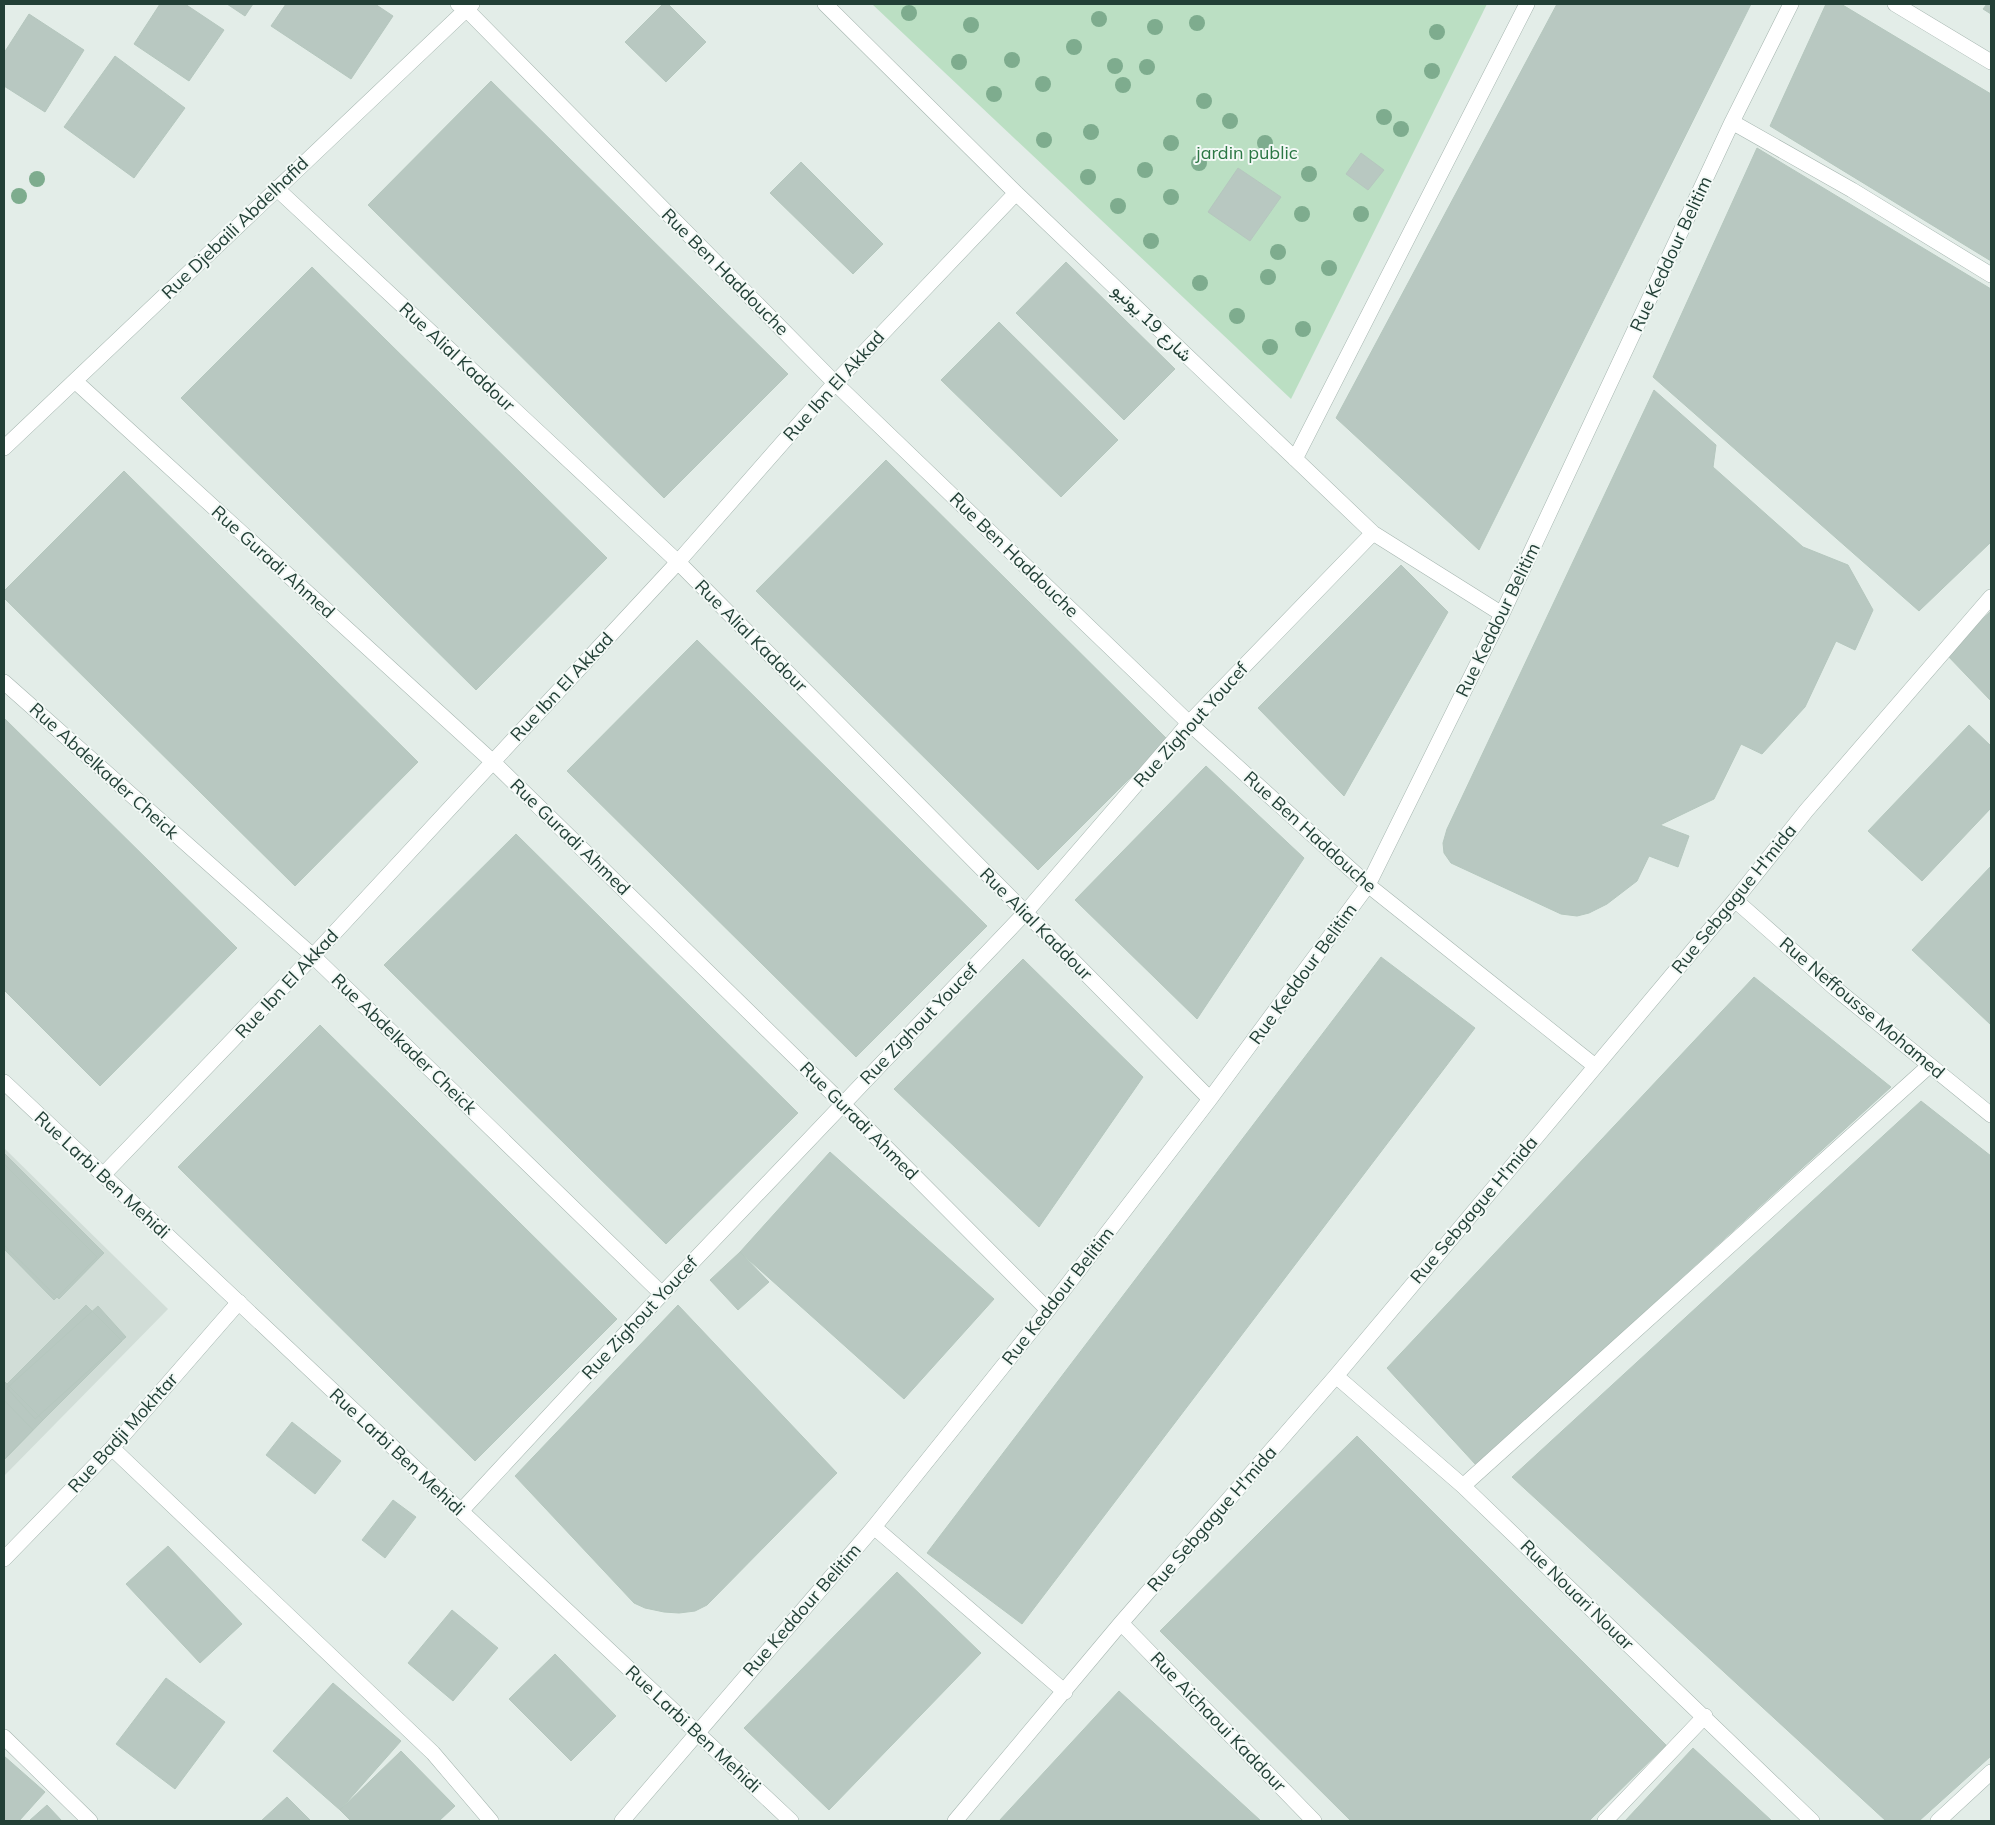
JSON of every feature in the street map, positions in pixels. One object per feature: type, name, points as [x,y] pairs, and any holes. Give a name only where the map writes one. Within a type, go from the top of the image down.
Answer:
[{"type":"street","name":"شارع 19 يونيو","points":[[825,4],[1016,193],[1373,533],[1502,614]]},
{"type":"street","points":[[1295,459],[1527,4]]},
{"type":"street","name":"Rue Keddour Belitim","points":[[622,1821],[874,1527],[1048,1310],[1210,1099],[1368,884],[1502,614],[1732,122],[1791,4]]},
{"type":"street","points":[[1895,4],[1991,62]]},
{"type":"street","name":"Rue Djebaili Abdelhafid","points":[[4,448],[466,6]]},
{"type":"street","name":"Rue Ben Haddouche","points":[[466,6],[835,383],[1189,724],[1368,884],[1595,1066]]},
{"type":"street","points":[[1732,122],[1852,190],[1991,275]]},
{"type":"street","name":"Rue Alial Kaddour","points":[[276,188],[678,562],[1210,1099]]},
{"type":"street","name":"Rue Ibn El Akkad","points":[[103,1175],[313,956],[678,562],[835,383],[1016,193]]},
{"type":"street","name":"Rue Guradi Ahmed","points":[[75,381],[493,762],[843,1104],[1048,1310]]},
{"type":"street","name":"Rue Zighout Youcef","points":[[461,1511],[662,1294],[1025,913],[1189,724],[1373,533]]},
{"type":"street","name":"Rue Sebgague H'mida","points":[[955,1821],[1121,1623],[1336,1376],[1735,900],[1806,811],[1991,598]]},
{"type":"street","name":"Rue Abdelkader Cheick","points":[[4,682],[313,956],[662,1294]]},
{"type":"street","name":"Rue Neffousse Mohamed","points":[[1735,900],[1836,989],[1929,1066],[1990,1112]]},
{"type":"street","points":[[1463,1486],[1929,1066]]},
{"type":"street","name":"Rue Larbi Ben Mehidi","points":[[4,1082],[791,1821]]},
{"type":"street","name":"Rue Badji Mokhtar","points":[[4,1559],[112,1448],[239,1302]]},
{"type":"street","name":"Rue Nouari Nouar","points":[[1336,1376],[1463,1486],[1705,1716],[1812,1821]]},
{"type":"street","points":[[112,1448],[433,1753],[491,1821]]},
{"type":"street","points":[[874,1527],[1065,1692]]},
{"type":"street","name":"Rue Aichaoui Kaddour","points":[[1121,1623],[1314,1821]]},
{"type":"street","points":[[1605,1821],[1705,1716]]},
{"type":"street","points":[[4,1737],[90,1821]]},
{"type":"street","points":[[1938,1821],[1991,1772]]},
{"type":"shaded area","points":[[4,1148],[168,1309],[4,1476]]},
{"type":"green space","name":"jardin public","points":[[872,4],[1487,4],[1291,399]]},
{"type":"building","points":[[160,4],[185,4],[224,30],[189,81],[134,44]]},
{"type":"building","points":[[227,4],[253,4],[245,16]]},
{"type":"building","points":[[286,4],[375,4],[393,16],[351,79],[271,26]]},
{"type":"building","points":[[663,4],[668,4],[706,42],[666,82],[625,42]]},
{"type":"building","points":[[1557,4],[1751,4],[1479,550],[1336,418]]},
{"type":"building","points":[[1826,4],[1841,4],[1991,94],[1991,261],[1770,126]]},
{"type":"building","points":[[1987,4],[1991,4],[1991,14],[1983,9]]},
{"type":"building","points":[[29,14],[84,50],[45,112],[4,86],[4,53]]},
{"type":"building","points":[[115,56],[185,108],[134,178],[64,127]]},
{"type":"building","points":[[491,81],[788,374],[664,498],[368,205]]},
{"type":"building","points":[[1757,148],[1991,289],[1991,542],[1919,611],[1653,377]]},
{"type":"building","points":[[1361,153],[1384,170],[1368,190],[1346,174]]},
{"type":"building","points":[[801,162],[883,244],[853,274],[770,193]]},
{"type":"building","points":[[1238,168],[1281,197],[1250,241],[1208,212]]},
{"type":"building","points":[[1066,262],[1175,369],[1124,420],[1016,313]]},
{"type":"building","points":[[312,267],[607,558],[476,690],[181,398]]},
{"type":"building","points":[[999,322],[1118,440],[1061,497],[941,380]]},
{"type":"building","points":[[1654,390],[1716,445],[1713,467],[1803,547],[1848,565],[1873,610],[1855,650],[1836,641],[1805,707],[1762,754],[1741,744],[1714,799],[1660,825],[1689,836],[1678,867],[1649,856],[1637,881],[1607,904],[1589,913],[1577,916],[1561,914],[1451,863],[1444,853],[1443,843],[1447,829]]},
{"type":"building","points":[[886,460],[1168,740],[1038,870],[756,591]]},
{"type":"building","points":[[124,471],[418,762],[295,886],[4,598],[4,591]]},
{"type":"building","points":[[1401,565],[1448,612],[1344,796],[1258,708]]},
{"type":"building","points":[[1991,611],[1991,701],[1946,654]]},
{"type":"building","points":[[697,640],[987,926],[856,1057],[567,771]]},
{"type":"building","points":[[4,718],[237,948],[100,1086],[4,990]]},
{"type":"building","points":[[1969,725],[1991,746],[1991,808],[1922,881],[1868,831]]},
{"type":"building","points":[[1206,766],[1304,858],[1197,1019],[1075,900]]},
{"type":"building","points":[[516,834],[798,1113],[666,1244],[384,965]]},
{"type":"building","points":[[1991,866],[1991,1025],[1912,950]]},
{"type":"building","points":[[1381,957],[1475,1028],[1022,1624],[927,1553]]},
{"type":"building","points":[[1023,959],[1143,1077],[1039,1227],[894,1089]]},
{"type":"building","points":[[1754,977],[1891,1087],[1476,1465],[1387,1368]]},
{"type":"building","points":[[320,1025],[617,1319],[475,1461],[178,1167]]},
{"type":"building","points":[[1921,1101],[1991,1156],[1991,1756],[1919,1821],[1886,1821],[1512,1477]]},
{"type":"building","points":[[830,1152],[994,1299],[904,1399],[740,1252]]},
{"type":"building","points":[[4,1153],[104,1253],[59,1299],[4,1245]]},
{"type":"building","points":[[4,1164],[97,1257],[54,1300],[4,1249]]},
{"type":"building","points":[[740,1252],[769,1282],[738,1310],[710,1280]]},
{"type":"building","points":[[86,1305],[122,1341],[43,1420],[7,1384]]},
{"type":"building","points":[[678,1305],[837,1473],[707,1605],[695,1611],[679,1613],[645,1608],[634,1603],[515,1476]]},
{"type":"building","points":[[98,1306],[126,1337],[35,1419],[7,1388]]},
{"type":"building","points":[[4,1381],[43,1420],[4,1460]]},
{"type":"building","points":[[4,1400],[33,1430],[4,1459]]},
{"type":"building","points":[[292,1422],[341,1461],[315,1494],[266,1455]]},
{"type":"building","points":[[1357,1436],[1666,1745],[1589,1821],[1351,1821],[1160,1631]]},
{"type":"building","points":[[393,1500],[416,1517],[385,1558],[362,1540]]},
{"type":"building","points":[[168,1546],[242,1624],[200,1663],[126,1584]]},
{"type":"building","points":[[897,1572],[981,1653],[829,1810],[744,1728]]},
{"type":"building","points":[[452,1610],[498,1648],[453,1701],[408,1663]]},
{"type":"building","points":[[555,1654],[616,1716],[571,1761],[509,1699]]},
{"type":"building","points":[[166,1678],[225,1722],[175,1789],[116,1744]]},
{"type":"building","points":[[333,1683],[401,1741],[340,1810],[273,1751]]},
{"type":"building","points":[[1119,1691],[1261,1821],[999,1821]]},
{"type":"building","points":[[1693,1748],[1772,1821],[1625,1821]]},
{"type":"building","points":[[401,1751],[455,1806],[439,1821],[351,1821],[340,1810]]},
{"type":"building","points":[[4,1756],[45,1792],[19,1821],[4,1821]]},
{"type":"building","points":[[287,1797],[311,1821],[261,1821]]},
{"type":"building","points":[[47,1805],[62,1821],[29,1821]]}]
